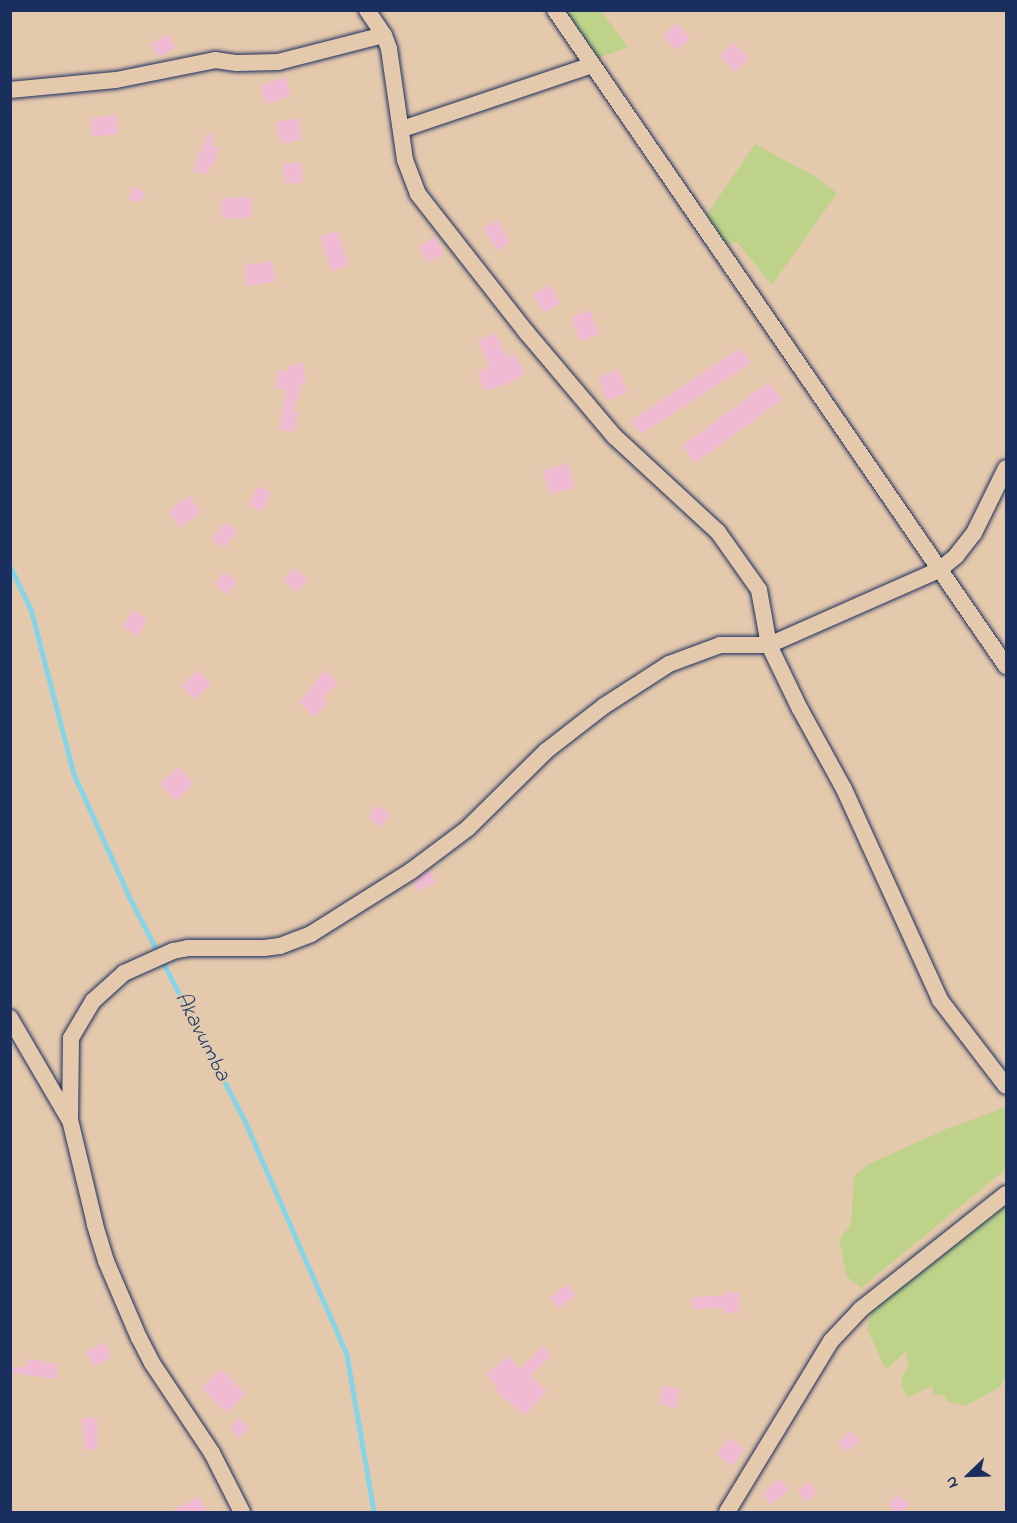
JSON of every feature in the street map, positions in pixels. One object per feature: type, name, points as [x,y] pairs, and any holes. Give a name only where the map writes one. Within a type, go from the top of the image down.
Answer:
[{"type":"street","points":[[367,10],[384,35],[392,62],[405,160],[418,194],[527,333],[614,436],[718,532],[759,590],[769,645],[800,709],[844,789],[940,1000],[1006,1086]]},
{"type":"street","points":[[555,10],[1006,666]]},
{"type":"street","points":[[10,90],[116,80],[215,60],[237,63],[279,62],[384,35]]},
{"type":"street","points":[[402,129],[592,65]]},
{"type":"street","points":[[242,1512],[212,1453],[152,1363],[125,1305],[94,1224],[70,1120],[70,1056],[74,1029],[93,1001],[124,973],[182,949],[264,948],[289,943],[311,934],[411,871],[468,828],[546,751],[643,680],[689,655],[720,645],[769,645],[939,570],[956,556],[974,533],[1006,468]]},
{"type":"street","points":[[10,1018],[70,1120]]},
{"type":"street","points":[[727,1512],[831,1341],[861,1309],[1006,1194]]},
{"type":"green space","points":[[565,11],[601,11],[628,47],[598,58]]},
{"type":"green space","points":[[755,144],[816,177],[837,193],[772,285],[737,242],[726,245],[709,221],[708,213]]},
{"type":"green space","points":[[1006,1107],[1006,1169],[861,1288],[847,1277],[839,1240],[851,1224],[854,1176],[869,1164],[944,1130]]},
{"type":"green space","points":[[1006,1200],[1006,1376],[1000,1387],[966,1406],[947,1401],[944,1395],[934,1395],[932,1386],[908,1397],[902,1388],[902,1376],[908,1367],[906,1351],[886,1370],[867,1329],[872,1309]]},
{"type":"building","points":[[678,23],[690,39],[675,50],[663,34]]},
{"type":"building","points":[[168,34],[176,48],[159,58],[151,44]]},
{"type":"building","points":[[734,43],[749,59],[735,72],[720,56]]},
{"type":"building","points":[[285,77],[291,96],[266,104],[260,85]]},
{"type":"building","points":[[116,115],[118,134],[92,137],[90,118]]},
{"type":"building","points":[[298,118],[302,140],[280,143],[276,122]]},
{"type":"building","points":[[207,133],[213,134],[211,145],[219,148],[212,167],[209,166],[208,174],[193,172]]},
{"type":"building","points":[[284,163],[302,163],[302,183],[284,183]]},
{"type":"building","points":[[132,186],[145,192],[140,203],[129,199]]},
{"type":"building","points":[[251,197],[252,217],[222,219],[221,199]]},
{"type":"building","points":[[498,220],[510,243],[496,250],[484,228]]},
{"type":"building","points":[[338,231],[349,265],[331,271],[320,237]]},
{"type":"building","points":[[435,237],[444,254],[428,262],[419,245]]},
{"type":"building","points":[[272,261],[275,282],[247,286],[244,265]]},
{"type":"building","points":[[550,285],[560,303],[544,313],[533,294]]},
{"type":"building","points":[[590,310],[599,334],[581,341],[571,317]]},
{"type":"building","points":[[495,333],[507,357],[514,353],[525,373],[507,384],[484,391],[478,372],[490,367],[478,341]]},
{"type":"building","points":[[739,348],[751,363],[641,434],[631,421]]},
{"type":"building","points":[[303,363],[306,382],[302,383],[293,411],[298,412],[295,432],[279,430],[286,389],[276,389],[277,371],[289,371],[288,366]]},
{"type":"building","points":[[618,369],[628,392],[608,401],[598,378]]},
{"type":"building","points":[[769,382],[782,400],[695,463],[682,445]]},
{"type":"building","points":[[568,463],[575,487],[550,494],[543,470]]},
{"type":"building","points":[[257,486],[271,492],[263,511],[249,505]]},
{"type":"building","points":[[189,496],[201,512],[180,528],[168,512]]},
{"type":"building","points":[[225,522],[237,531],[224,549],[212,540]]},
{"type":"building","points":[[293,568],[308,578],[298,592],[283,582]]},
{"type":"building","points":[[224,572],[237,582],[227,594],[214,585]]},
{"type":"building","points":[[133,610],[148,619],[137,636],[123,627]]},
{"type":"building","points":[[198,670],[211,684],[194,700],[181,686]]},
{"type":"building","points":[[325,670],[338,683],[323,698],[328,702],[314,717],[299,702]]},
{"type":"building","points":[[178,767],[194,784],[175,801],[160,784]]},
{"type":"building","points":[[377,805],[390,814],[381,827],[368,818]]},
{"type":"building","points":[[430,870],[436,883],[416,891],[413,882]]},
{"type":"building","points":[[567,1284],[576,1295],[559,1309],[550,1298]]},
{"type":"building","points":[[725,1292],[740,1293],[739,1313],[724,1313],[724,1308],[693,1309],[692,1298],[725,1295]]},
{"type":"building","points":[[104,1343],[111,1357],[93,1366],[86,1352]]},
{"type":"building","points":[[543,1346],[551,1355],[530,1376],[547,1391],[525,1415],[496,1392],[498,1389],[486,1374],[509,1356],[520,1369]]},
{"type":"building","points":[[27,1359],[44,1361],[44,1364],[56,1362],[58,1379],[10,1373],[10,1368],[27,1366]]},
{"type":"building","points":[[221,1369],[245,1394],[226,1413],[202,1388]]},
{"type":"building","points":[[664,1385],[680,1390],[675,1408],[658,1403]]},
{"type":"building","points":[[82,1418],[97,1418],[97,1449],[85,1450]]},
{"type":"building","points":[[238,1418],[249,1427],[240,1438],[229,1429]]},
{"type":"building","points":[[851,1431],[860,1441],[847,1452],[838,1442]]},
{"type":"building","points":[[730,1438],[745,1450],[732,1466],[717,1454]]},
{"type":"building","points":[[780,1479],[789,1490],[771,1504],[762,1493]]},
{"type":"building","points":[[809,1482],[817,1494],[805,1501],[797,1490]]},
{"type":"building","points":[[896,1494],[909,1504],[902,1512],[896,1512],[888,1506]]},
{"type":"building","points":[[198,1496],[208,1512],[170,1512],[192,1500]]},
{"type":"waterway","name":"Akavumba","points":[[10,566],[31,609],[74,774],[130,898],[245,1121],[347,1355],[374,1512]]}]
